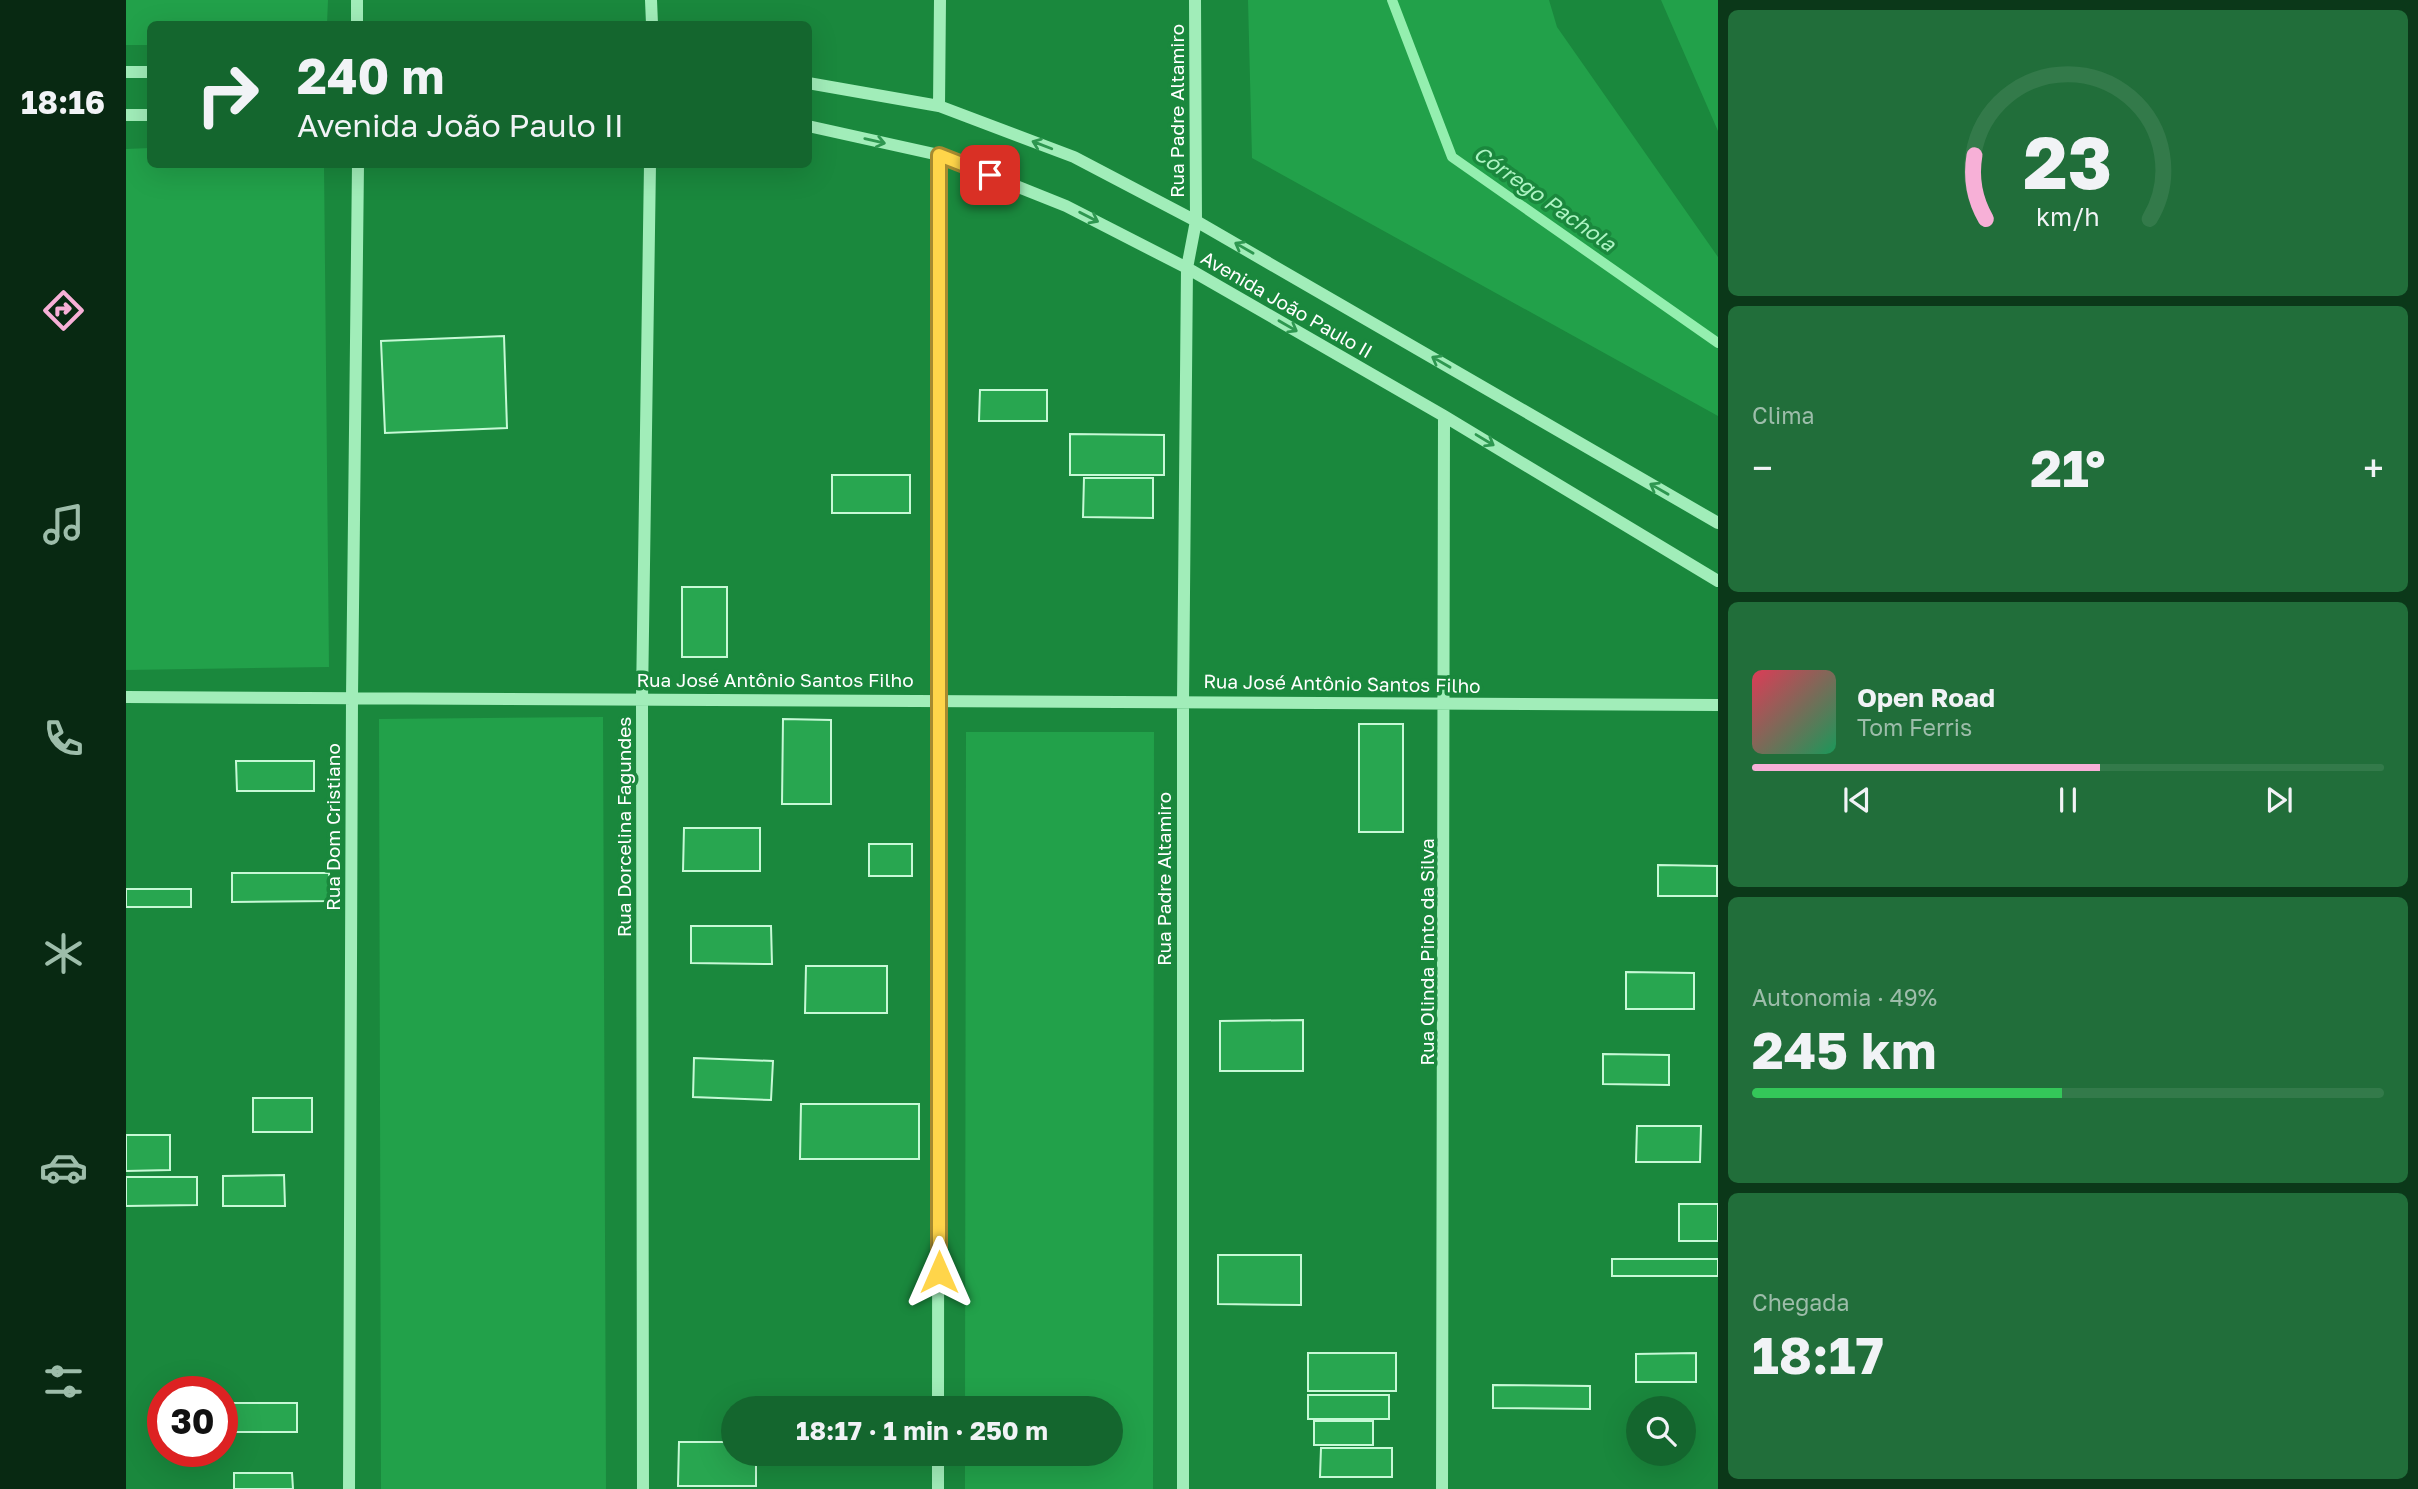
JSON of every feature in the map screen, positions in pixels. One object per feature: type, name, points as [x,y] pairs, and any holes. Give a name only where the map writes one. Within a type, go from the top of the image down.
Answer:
[{"type":"street","points":[[357,0],[357,21]]},
{"type":"street","points":[[652,0],[652,21]]},
{"type":"street","points":[[939,106],[940,0]]},
{"type":"street","name":"Rua Padre Altamiro","points":[[1182,1489],[1183,701],[1187,268],[1196,221],[1195,0]]},
{"type":"street","points":[[126,72],[147,72]]},
{"type":"street","name":"Avenida João Paulo II","points":[[812,84],[939,106],[1074,157],[1196,221],[1718,523]]},
{"type":"street","points":[[126,115],[147,115]]},
{"type":"street","name":"Avenida João Paulo II","points":[[812,127],[939,155],[1066,205],[1187,268],[1444,416],[1718,581]]},
{"type":"street","points":[[938,1396],[939,155]]},
{"type":"street","name":"Rua Dom Cristiano","points":[[349,1489],[352,697],[358,168]]},
{"type":"street","name":"Rua Dorcelina Fagundes","points":[[643,1489],[642,698],[650,168]]},
{"type":"street","name":"Rua Olinda Pinto da Silva","points":[[1442,1489],[1446,704],[1444,416]]},
{"type":"street","name":"Rua José Antônio Santos Filho","points":[[126,697],[1718,705]]},
{"type":"street","points":[[938,1466],[938,1489]]},
{"type":"green space","points":[[126,0],[328,0],[327,21],[147,21],[147,45],[126,45]]},
{"type":"green space","points":[[1248,0],[1549,0],[1557,27],[1718,257],[1718,416],[1252,158]]},
{"type":"green space","points":[[1661,0],[1718,0],[1718,131]]},
{"type":"green space","points":[[147,148],[147,168],[324,168],[329,667],[126,670],[126,149]]},
{"type":"green space","points":[[603,717],[606,1489],[381,1489],[379,719]]},
{"type":"green space","points":[[966,732],[1154,732],[1153,1489],[965,1489],[965,1466],[1123,1466],[1123,1396],[965,1396]]},
{"type":"building","points":[[504,336],[507,428],[385,433],[381,341]]},
{"type":"building","points":[[980,390],[1047,390],[1047,421],[979,421]]},
{"type":"building","points":[[1070,434],[1164,435],[1164,475],[1070,475]]},
{"type":"building","points":[[832,475],[910,475],[910,513],[832,513]]},
{"type":"building","points":[[1084,478],[1153,478],[1153,518],[1083,517]]},
{"type":"building","points":[[682,587],[727,587],[727,657],[682,657]]},
{"type":"building","points":[[783,719],[831,720],[831,804],[782,804]]},
{"type":"building","points":[[1359,724],[1403,724],[1403,832],[1359,832]]},
{"type":"building","points":[[236,761],[314,761],[314,791],[237,791]]},
{"type":"building","points":[[684,828],[760,828],[760,871],[683,871]]},
{"type":"building","points":[[869,844],[912,844],[912,876],[869,876]]},
{"type":"building","points":[[1658,865],[1717,866],[1717,896],[1658,896]]},
{"type":"building","points":[[232,873],[329,873],[330,901],[232,902]]},
{"type":"building","points":[[126,889],[191,889],[191,907],[126,907]]},
{"type":"building","points":[[691,926],[771,926],[772,964],[691,963]]},
{"type":"building","points":[[806,966],[887,966],[887,1013],[805,1013]]},
{"type":"building","points":[[1626,972],[1694,973],[1694,1009],[1626,1009]]},
{"type":"building","points":[[1303,1020],[1303,1071],[1220,1071],[1220,1021]]},
{"type":"building","points":[[1603,1054],[1669,1055],[1669,1085],[1603,1084]]},
{"type":"building","points":[[694,1058],[773,1061],[771,1100],[693,1097]]},
{"type":"building","points":[[253,1098],[312,1098],[312,1132],[253,1132]]},
{"type":"building","points":[[801,1104],[919,1104],[919,1159],[800,1159]]},
{"type":"building","points":[[1637,1126],[1701,1126],[1700,1162],[1636,1162]]},
{"type":"building","points":[[126,1135],[170,1135],[170,1170],[126,1171]]},
{"type":"building","points":[[284,1175],[285,1206],[223,1206],[223,1176]]},
{"type":"building","points":[[126,1177],[197,1177],[197,1205],[126,1206]]},
{"type":"building","points":[[1679,1204],[1718,1204],[1718,1241],[1679,1241]]},
{"type":"building","points":[[1218,1255],[1301,1255],[1301,1305],[1218,1304]]},
{"type":"building","points":[[1612,1259],[1718,1259],[1718,1276],[1612,1276]]},
{"type":"building","points":[[1308,1353],[1396,1353],[1396,1391],[1308,1391]]},
{"type":"building","points":[[1696,1353],[1696,1382],[1636,1382],[1636,1354]]},
{"type":"building","points":[[1493,1385],[1590,1386],[1590,1409],[1493,1408]]},
{"type":"building","points":[[1308,1395],[1389,1395],[1389,1419],[1308,1419]]},
{"type":"building","points":[[238,1403],[297,1403],[297,1432],[238,1432]]},
{"type":"building","points":[[1314,1421],[1373,1421],[1373,1445],[1314,1445]]},
{"type":"building","points":[[679,1442],[721,1442],[721,1466],[756,1466],[756,1486],[678,1486]]},
{"type":"building","points":[[1321,1448],[1392,1448],[1392,1477],[1320,1477]]},
{"type":"building","points":[[234,1473],[292,1473],[293,1489],[234,1489]]},
{"type":"waterway","name":"Córrego Pachola","points":[[1392,0],[1452,157],[1718,343]]},
{"type":"route","points":[[939,1272],[939,155],[990,175]]}]
